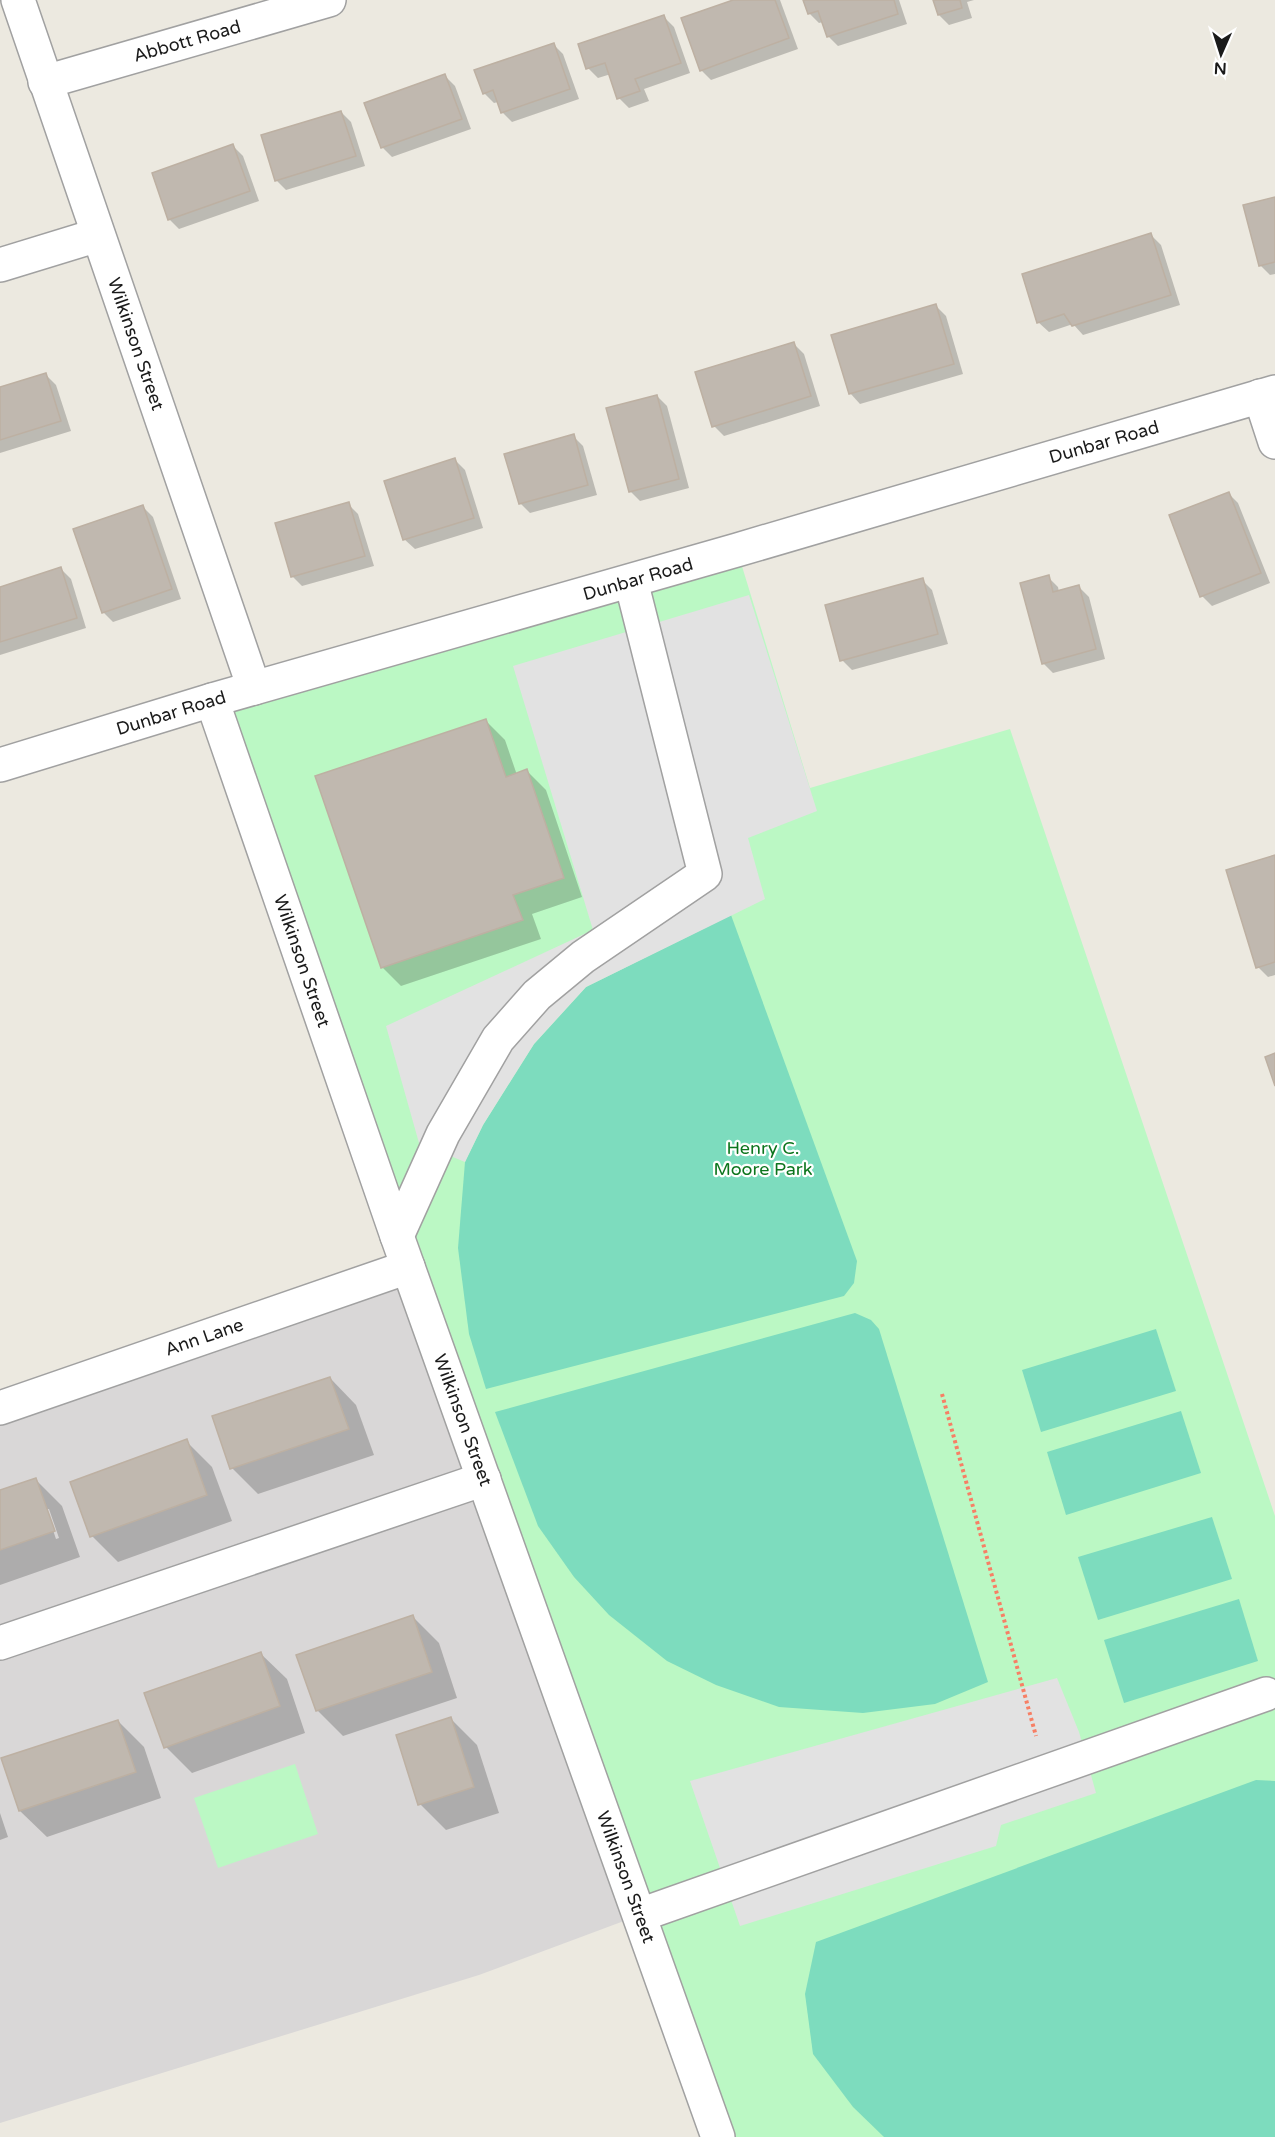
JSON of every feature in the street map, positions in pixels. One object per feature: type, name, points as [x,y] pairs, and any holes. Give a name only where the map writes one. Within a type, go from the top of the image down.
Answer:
[{"type":"street","name":"Wilkinson Street","points":[[18,0],[254,688]]},
{"type":"street","name":"Abbott Road","points":[[45,82],[329,0]]},
{"type":"street","points":[[0,265],[98,235]]},
{"type":"street","points":[[1268,394],[1275,442]]},
{"type":"street","name":"Dunbar Road","points":[[0,765],[212,700],[632,581],[1268,394]]},
{"type":"street","points":[[397,1236],[443,1134],[498,1039],[537,995],[583,957],[705,874],[632,581]]},
{"type":"street","name":"Wilkinson Street","points":[[212,700],[397,1236],[718,2137]]},
{"type":"street","name":"Ann Lane","points":[[0,1407],[408,1267]]},
{"type":"street","points":[[0,1643],[484,1479]]},
{"type":"street","points":[[640,1915],[1266,1694]]},
{"type":"path","points":[[942,1394],[1045,1771]]},
{"type":"shaded area","points":[[749,595],[817,811],[748,838],[765,899],[586,987],[534,1044],[483,1125],[465,1162],[419,1143],[386,1026],[593,930],[513,666]]},
{"type":"shaded area","points":[[408,1267],[640,1915],[479,1975],[0,2123],[0,1408]]},
{"type":"shaded area","points":[[1057,1678],[1079,1732],[1096,1793],[1001,1825],[996,1846],[740,1926],[690,1781]]},
{"type":"green space","name":"Henry C. Moore Park","points":[[737,550],[810,788],[1010,729],[1275,1516],[1275,2137],[718,2137],[212,701]]},
{"type":"green space","points":[[731,915],[857,1261],[854,1283],[844,1296],[486,1389],[469,1334],[458,1248],[465,1162],[483,1125],[534,1044],[586,987]]},
{"type":"green space","points":[[855,1313],[871,1320],[879,1329],[988,1682],[935,1704],[863,1713],[779,1707],[716,1685],[667,1661],[609,1615],[574,1577],[538,1526],[495,1412]]},
{"type":"green space","points":[[1156,1329],[1176,1391],[1041,1432],[1022,1370]]},
{"type":"green space","points":[[1181,1411],[1201,1473],[1066,1515],[1047,1452]]},
{"type":"green space","points":[[1212,1517],[1232,1579],[1098,1620],[1078,1557]]},
{"type":"green space","points":[[1239,1599],[1258,1661],[1124,1703],[1104,1640]]},
{"type":"green space","points":[[295,1764],[318,1834],[218,1868],[194,1798]]},
{"type":"green space","points":[[1256,1780],[1275,1781],[1275,2137],[884,2137],[853,2107],[813,2054],[805,1994],[816,1942]]},
{"type":"building","points":[[733,0],[775,0],[789,38],[700,71],[681,18]]},
{"type":"building","points":[[803,0],[894,0],[898,14],[827,37],[818,11],[808,14]]},
{"type":"building","points":[[933,0],[960,0],[962,8],[938,15]]},
{"type":"building","points":[[664,15],[681,63],[635,79],[640,91],[617,99],[605,63],[586,69],[578,44]]},
{"type":"building","points":[[554,43],[570,89],[501,113],[493,90],[483,94],[474,70]]},
{"type":"building","points":[[445,74],[462,119],[381,148],[364,103]]},
{"type":"building","points":[[341,111],[356,156],[275,181],[261,135]]},
{"type":"building","points":[[233,144],[250,191],[168,220],[152,173]]},
{"type":"building","points":[[1275,197],[1275,262],[1259,266],[1243,205]]},
{"type":"building","points":[[1151,233],[1171,295],[1072,326],[1064,314],[1037,323],[1022,274]]},
{"type":"building","points":[[936,304],[954,364],[849,394],[831,335]]},
{"type":"building","points":[[794,342],[811,396],[712,427],[695,372]]},
{"type":"building","points":[[46,373],[61,421],[0,440],[0,387]]},
{"type":"building","points":[[657,395],[679,479],[629,492],[606,408]]},
{"type":"building","points":[[574,434],[588,485],[519,504],[504,454]]},
{"type":"building","points":[[455,458],[474,518],[403,540],[384,481]]},
{"type":"building","points":[[1229,492],[1261,573],[1200,597],[1169,515]]},
{"type":"building","points":[[349,502],[365,556],[291,577],[275,523]]},
{"type":"building","points":[[143,505],[172,589],[102,613],[73,529]]},
{"type":"building","points":[[61,567],[77,618],[0,642],[0,587]]},
{"type":"building","points":[[1049,575],[1053,592],[1079,585],[1096,649],[1042,664],[1020,583]]},
{"type":"building","points":[[923,578],[938,634],[840,661],[825,605]]},
{"type":"building","points":[[486,719],[506,777],[527,769],[564,878],[513,895],[523,920],[381,968],[315,776]]},
{"type":"building","points":[[1275,855],[1275,962],[1256,968],[1226,870]]},
{"type":"building","points":[[1275,1053],[1275,1086],[1265,1057]]},
{"type":"building","points":[[330,1377],[349,1429],[230,1469],[212,1416]]},
{"type":"building","points":[[187,1439],[207,1495],[90,1537],[70,1482]]},
{"type":"building","points":[[36,1478],[55,1531],[0,1550],[0,1490]]},
{"type":"building","points":[[413,1615],[432,1672],[316,1711],[296,1655]]},
{"type":"building","points":[[261,1652],[280,1706],[164,1748],[144,1693]]},
{"type":"building","points":[[451,1717],[474,1787],[418,1805],[396,1735]]},
{"type":"building","points":[[118,1720],[136,1772],[19,1811],[1,1758]]}]
